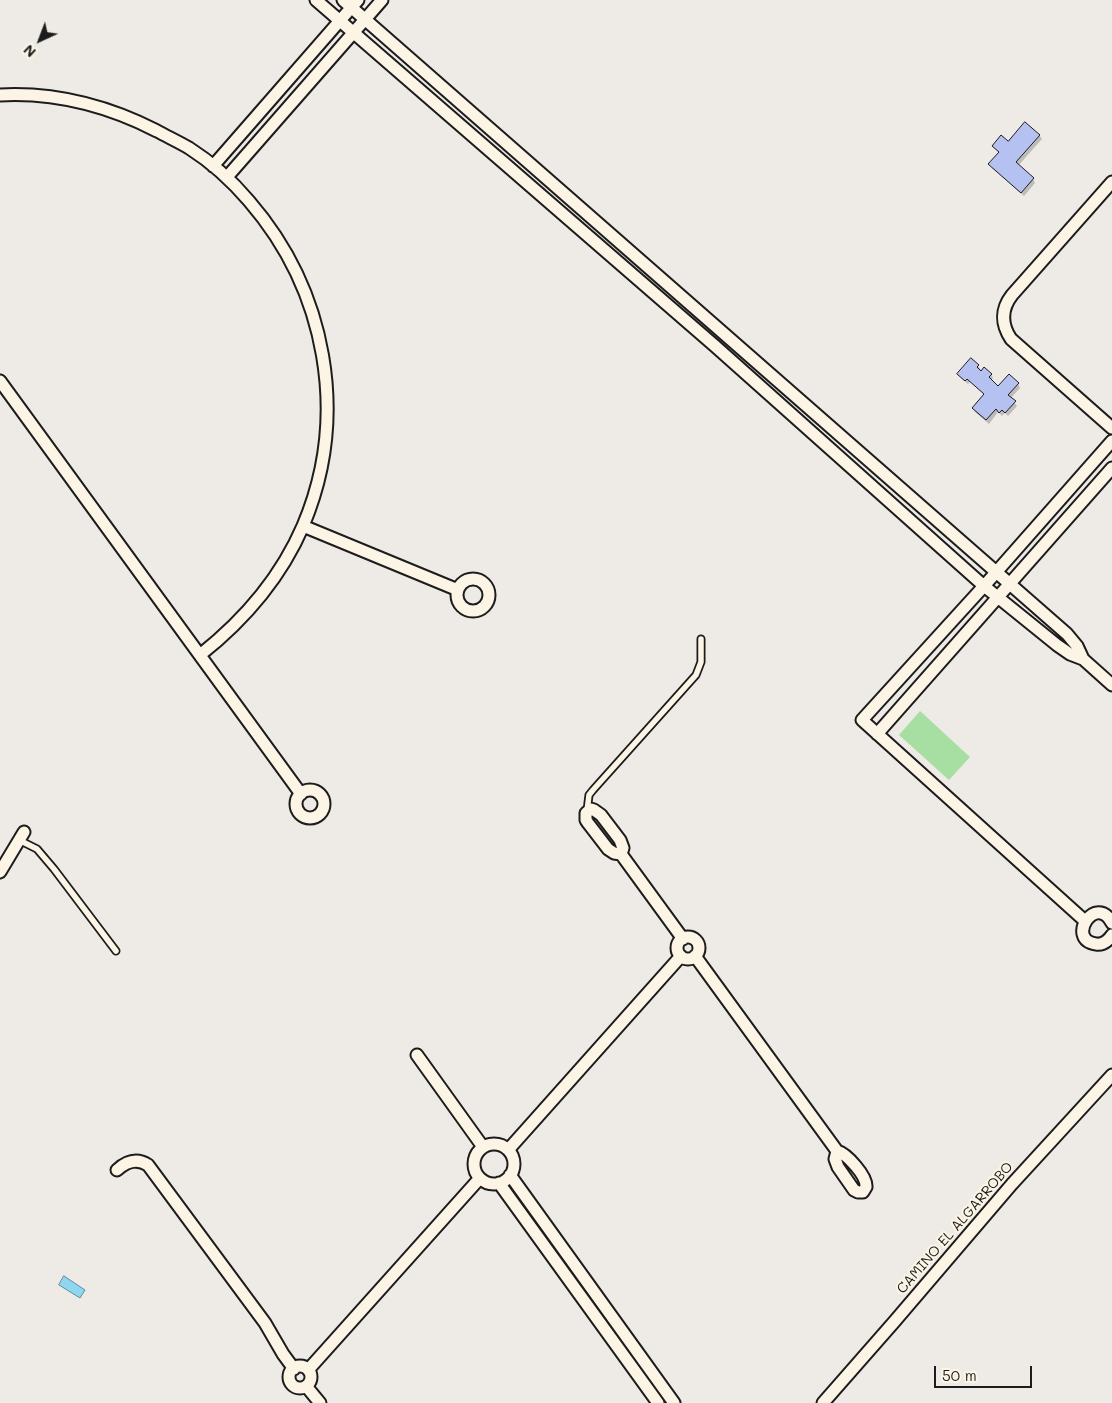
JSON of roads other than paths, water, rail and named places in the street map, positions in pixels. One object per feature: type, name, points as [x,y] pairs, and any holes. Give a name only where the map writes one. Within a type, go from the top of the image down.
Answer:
[{"type":"street","points":[[316,0],[708,339],[984,586],[1063,650],[1083,659],[1112,685]]},
{"type":"street","points":[[226,177],[382,0]]},
{"type":"street","points":[[213,166],[340,21],[351,3],[365,20],[1067,634],[1077,646],[1083,659]]},
{"type":"street","points":[[0,95],[34,96],[90,104],[116,112],[190,149],[226,177],[256,210],[288,257],[308,298],[324,363],[327,413],[324,447],[316,487],[303,526],[285,559],[259,597],[229,630],[200,655]]},
{"type":"street","points":[[1112,182],[1012,295],[1005,306],[1003,318],[1004,326],[1011,339],[1112,428]]},
{"type":"street","points":[[0,381],[301,794]]},
{"type":"street","points":[[1085,921],[862,720],[1112,441]]},
{"type":"street","points":[[877,734],[1112,468]]},
{"type":"street","points":[[303,526],[458,590]]},
{"type":"street","points":[[587,810],[594,810],[601,815],[620,840],[622,854],[683,939]]},
{"type":"street","points":[[0,872],[22,836]]},
{"type":"street","points":[[1112,923],[1108,917],[1098,913],[1088,916],[1082,928],[1086,938],[1095,944],[1102,944],[1112,935]]},
{"type":"street","points":[[690,938],[696,942],[698,949],[695,956],[687,959],[679,954],[677,947],[683,939],[690,938]]},
{"type":"street","points":[[508,1150],[681,956]]},
{"type":"street","points":[[695,956],[836,1151]]},
{"type":"street","points":[[417,1054],[483,1147]]},
{"type":"street","name":"CAMINO EL ALGARROBO","points":[[823,1403],[1012,1184],[1112,1075]]},
{"type":"street","points":[[489,1144],[496,1144],[508,1150],[512,1156],[513,1163],[510,1175],[499,1183],[492,1184],[480,1178],[474,1168],[474,1162],[475,1156],[483,1147],[489,1144]]},
{"type":"street","points":[[117,1170],[135,1160],[148,1165],[265,1323],[294,1369]]},
{"type":"street","points":[[510,1175],[674,1403]]},
{"type":"street","points":[[308,1370],[480,1178]]},
{"type":"street","points":[[499,1183],[658,1403]]},
{"type":"street","points":[[301,1367],[308,1370],[310,1381],[306,1386],[298,1388],[292,1384],[289,1378],[291,1371],[301,1367]]},
{"type":"street","points":[[306,1386],[320,1403]]},
{"type":"lane","points":[[587,810],[589,794],[696,675],[701,662],[701,639]]},
{"type":"lane","points":[[22,836],[37,849],[54,869],[116,950]]},
{"type":"water","points":[[64,1276],[85,1290],[80,1298],[59,1285]]}]
